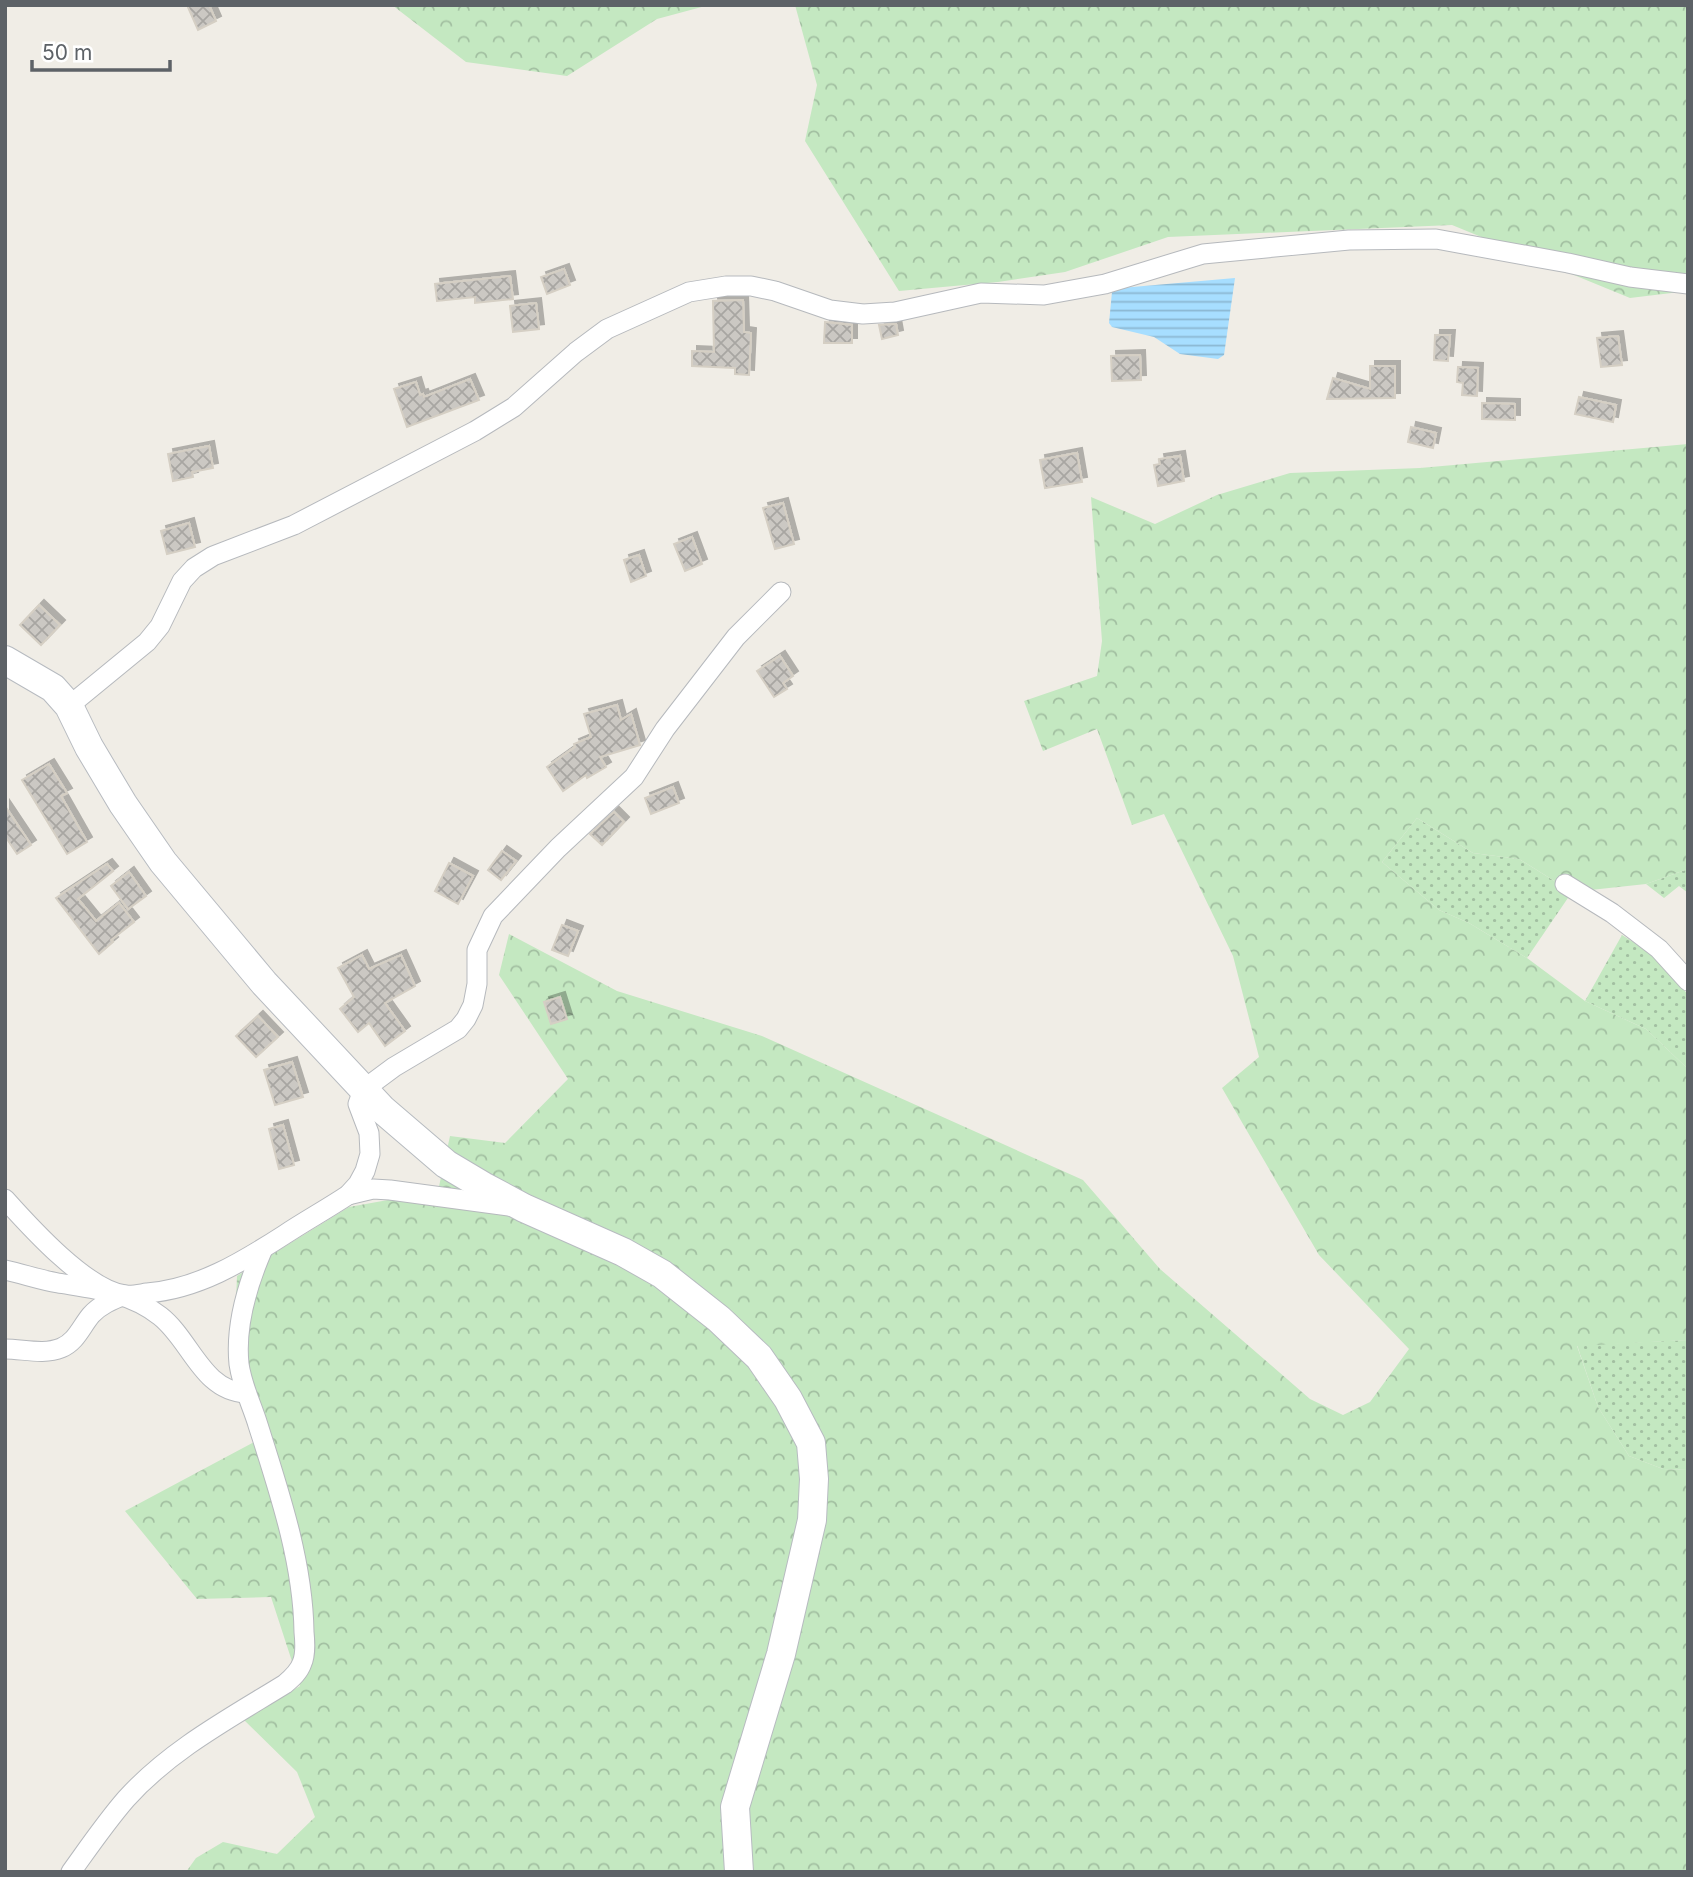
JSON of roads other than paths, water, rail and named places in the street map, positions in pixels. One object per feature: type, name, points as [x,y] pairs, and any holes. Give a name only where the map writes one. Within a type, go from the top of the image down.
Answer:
[{"type":"street","points":[[69,706],[147,642],[160,626],[181,580],[194,568],[213,556],[294,526],[475,431],[514,407],[576,352],[607,329],[689,292],[726,286],[751,286],[775,291],[830,310],[863,314],[895,312],[981,293],[1044,295],[1105,284],[1203,254],[1349,240],[1436,239],[1630,277],[1688,284]]},
{"type":"street","points":[[5,1270],[125,1295],[161,1292],[193,1284],[226,1270],[262,1251],[348,1195],[365,1171],[370,1154],[369,1133],[358,1104],[363,1090],[394,1067],[458,1029],[473,1005],[477,984],[477,950],[493,916],[558,848],[634,777],[665,729],[736,637],[780,592]]},
{"type":"street","points":[[5,660],[53,688],[69,706],[89,747],[123,804],[163,862],[264,983],[363,1090],[411,1136],[446,1164],[524,1208],[623,1252],[662,1274],[719,1319],[759,1357],[788,1399],[811,1443],[814,1479],[812,1520],[781,1654],[735,1807],[739,1872]]},
{"type":"street","points":[[1565,884],[1659,949],[1688,981]]},
{"type":"street","points":[[348,1195],[373,1189],[390,1190],[524,1208]]},
{"type":"street","points":[[5,1199],[76,1269],[98,1284],[125,1295],[162,1317],[214,1381],[228,1389],[246,1393]]},
{"type":"street","points":[[71,1872],[127,1798],[158,1769],[191,1742],[285,1684],[296,1674],[302,1663],[305,1650],[302,1586],[284,1513],[239,1363],[238,1340],[250,1279],[262,1251]]},
{"type":"street","points":[[5,1349],[42,1352],[60,1349],[78,1335],[93,1312],[125,1295]]},
{"type":"water","points":[[1235,278],[1224,355],[1218,359],[1180,354],[1154,337],[1112,327],[1109,323],[1112,292],[1121,288]]}]
